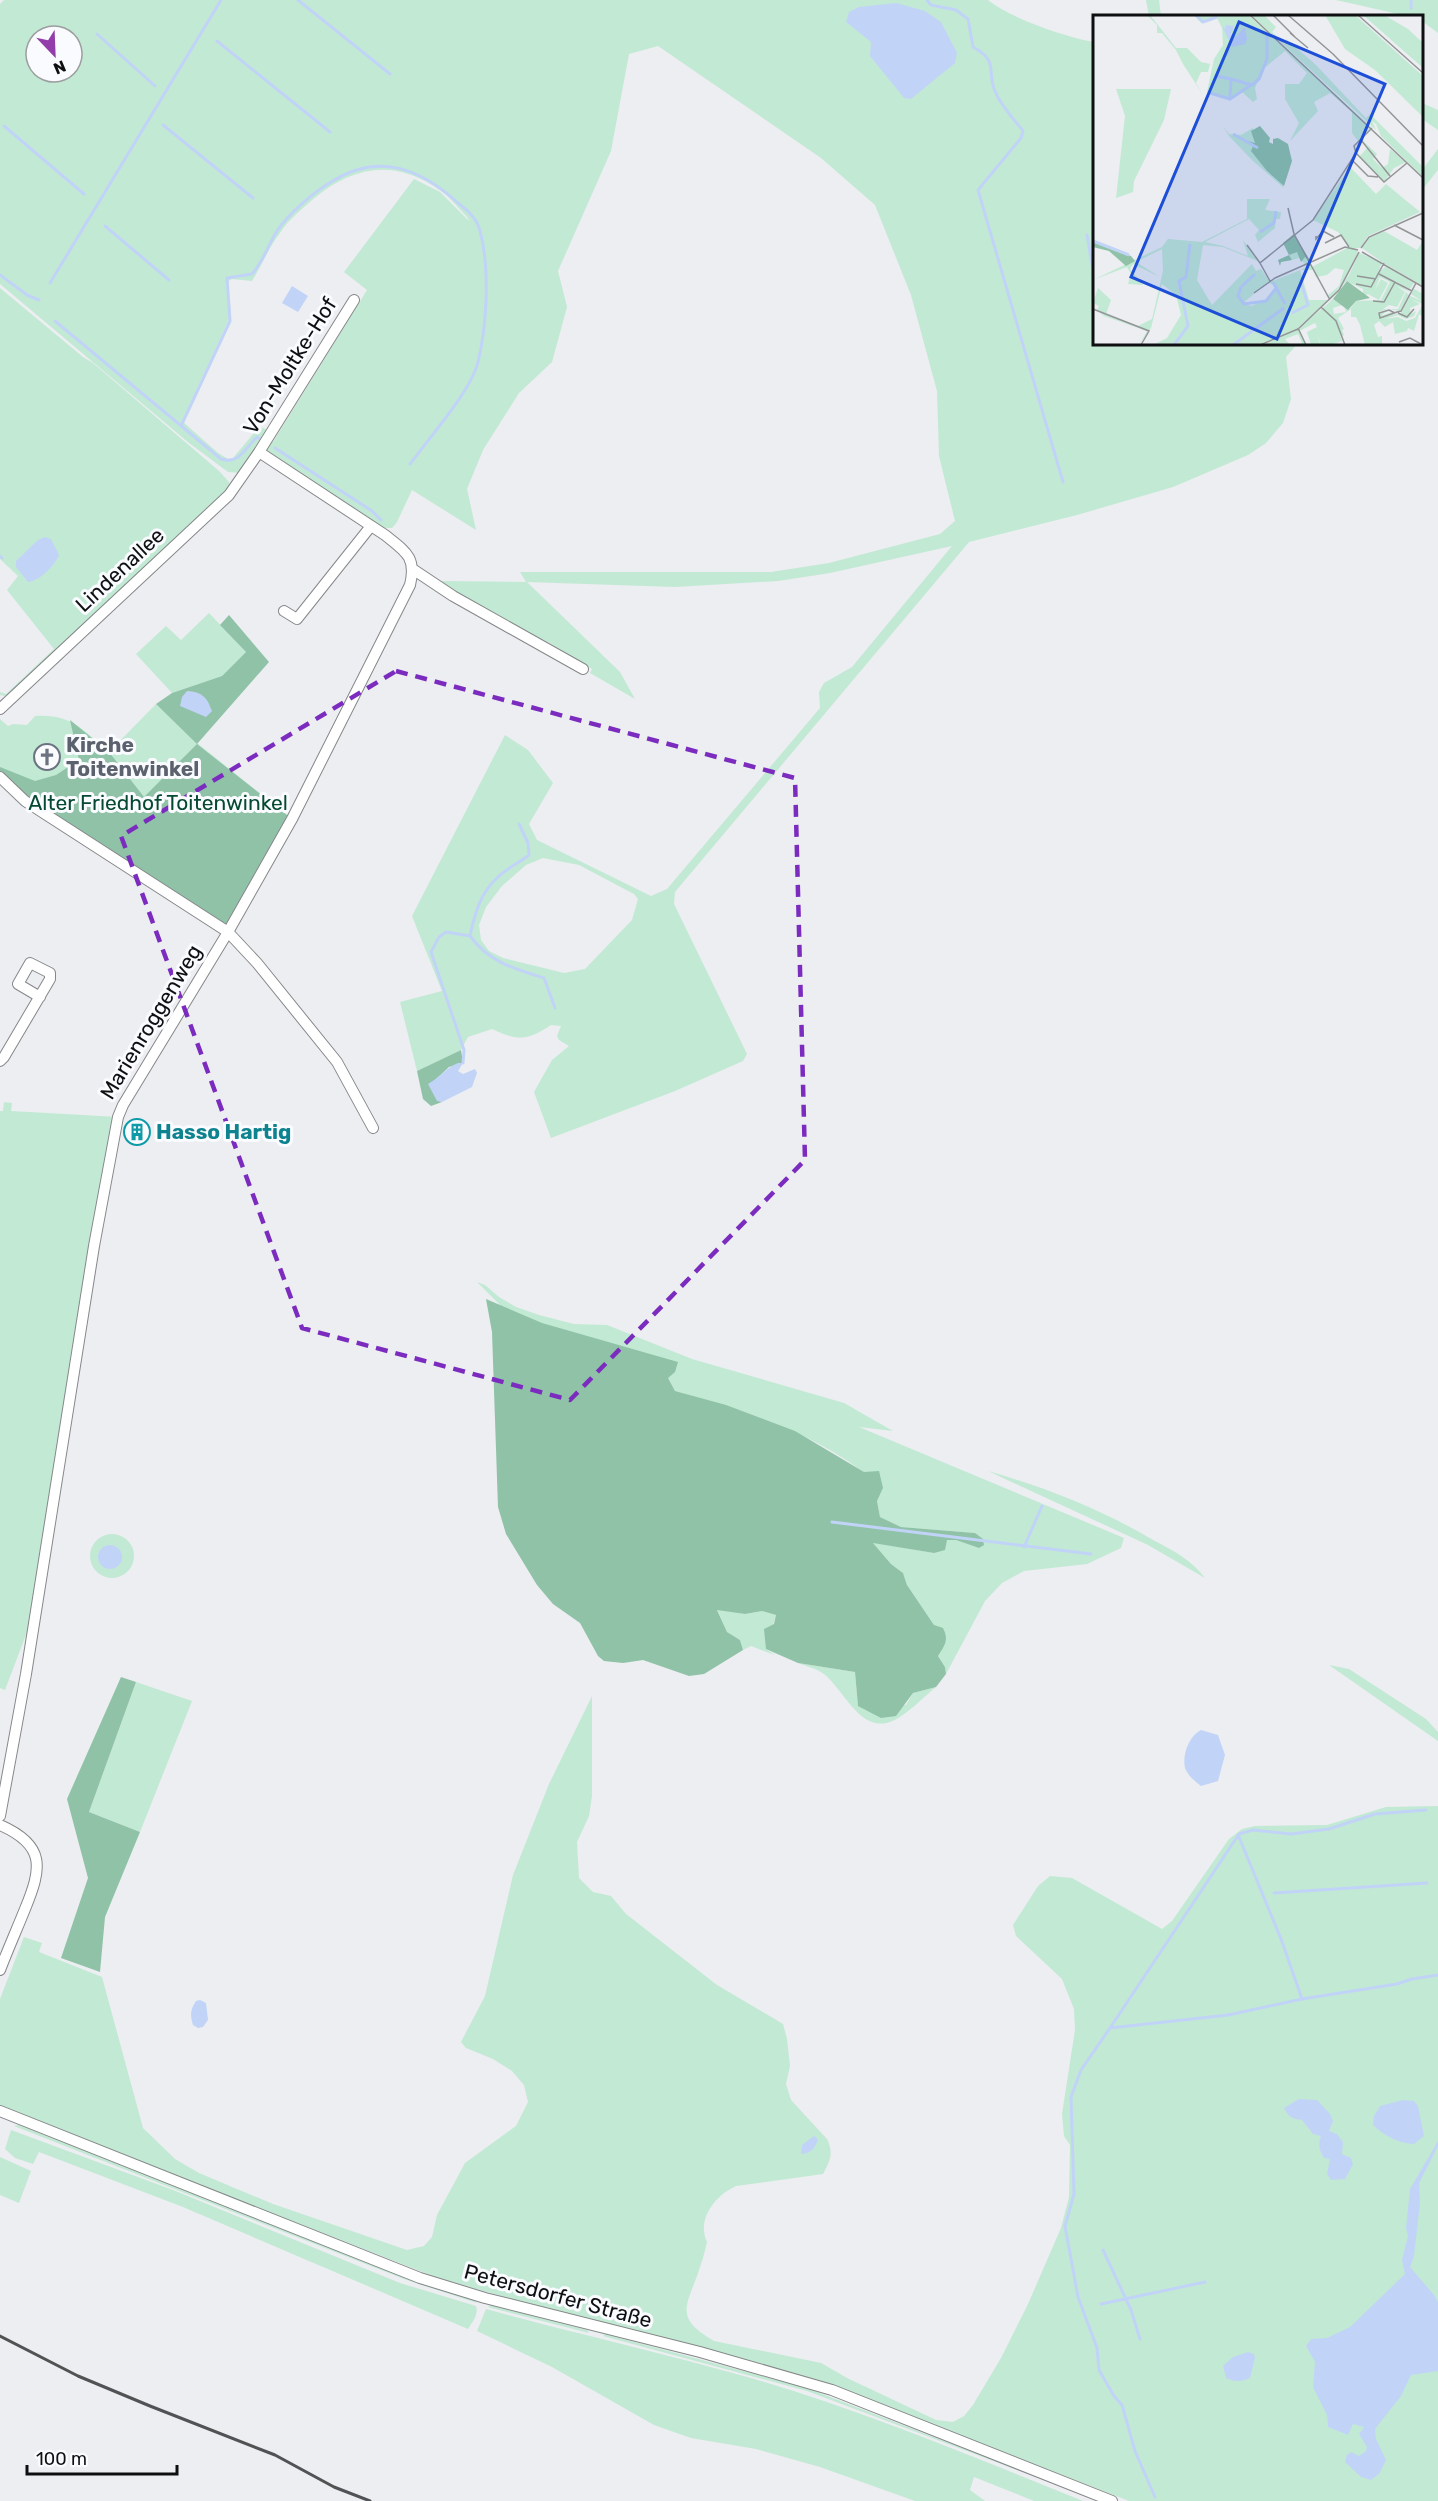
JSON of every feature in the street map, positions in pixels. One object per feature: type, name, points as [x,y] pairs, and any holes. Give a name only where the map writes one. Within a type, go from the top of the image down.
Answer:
[{"type":"street","name":"Von-Moltke-Hof","points":[[260,452],[354,300]]},
{"type":"street","points":[[260,452],[404,550],[412,561],[414,570],[453,596],[583,669]]},
{"type":"street","name":"Lindenallee","points":[[0,709],[229,495],[260,452]]},
{"type":"street","points":[[284,610],[297,619],[371,526]]},
{"type":"street","name":"Marienroggenweg","points":[[0,1816],[94,1246],[118,1117],[292,819],[410,585],[414,570]]},
{"type":"street","points":[[0,777],[25,801],[228,932],[257,963],[337,1062],[373,1128]]},
{"type":"street","points":[[0,1061],[39,997]]},
{"type":"street","points":[[0,1746],[12,1751]]},
{"type":"street","points":[[0,1825],[25,1839],[35,1853],[38,1865],[35,1884],[4,1951],[0,1970]]},
{"type":"street","name":"Petersdorfer Straße","points":[[0,2111],[420,2278],[485,2298],[700,2352],[832,2390],[1112,2501]]},
{"type":"highlighted area","points":[[396,671],[795,778],[805,1160],[570,1400],[302,1328],[121,836]]},
{"type":"green space","points":[[4,0],[988,0],[1011,14],[1039,26],[1093,42],[1093,345],[1296,345],[1286,357],[1291,399],[1283,423],[1266,443],[1248,455],[1173,487],[1077,515],[969,542],[675,892],[674,904],[747,1054],[743,1061],[675,1091],[551,1138],[534,1092],[552,1060],[569,1046],[557,1036],[561,1026],[551,1025],[522,1038],[509,1036],[492,1029],[468,1037],[461,1050],[417,1071],[400,1002],[442,991],[412,916],[505,735],[528,750],[553,783],[529,824],[537,840],[651,896],[667,889],[820,708],[819,692],[824,683],[852,667],[952,546],[830,573],[778,581],[675,587],[527,582],[620,672],[635,699],[590,673],[592,669],[548,642],[545,647],[438,581],[526,582],[520,572],[771,572],[829,563],[940,534],[955,521],[939,456],[937,391],[911,295],[875,205],[821,158],[658,46],[629,54],[611,151],[558,271],[567,307],[552,362],[519,393],[483,450],[467,489],[476,530],[412,490],[392,528],[380,528],[264,452],[270,440],[273,442],[367,290],[344,272],[414,179],[440,192],[469,221],[452,200],[441,191],[424,180],[408,174],[391,170],[375,170],[343,179],[327,188],[283,228],[252,281],[232,279],[228,281],[231,315],[182,421],[228,459],[233,458],[259,427],[266,429],[267,432],[241,473],[228,472],[189,443],[0,284],[0,4]],"holes":[[[543,858],[579,865],[634,894],[638,899],[632,920],[585,969],[564,973],[503,958],[489,951],[481,940],[479,925],[486,907],[502,886],[526,865]]]},
{"type":"green space","points":[[1146,0],[1159,0],[1161,15],[1149,15]]},
{"type":"green space","points":[[1336,0],[1438,0],[1438,33],[1423,22],[1423,15],[1403,15]]},
{"type":"green space","points":[[1423,103],[1438,110],[1438,130],[1423,120]]},
{"type":"green space","points":[[1438,149],[1438,170],[1423,189],[1423,169]]},
{"type":"green space","points":[[0,288],[93,363],[219,471],[229,482],[230,487],[10,697],[0,695],[0,692],[6,694],[54,649],[7,590],[18,576],[0,559]]},
{"type":"green space","points":[[209,613],[246,652],[222,676],[172,693],[136,654],[166,626],[181,640]]},
{"type":"green space","points":[[229,615],[269,662],[197,744],[156,704],[172,693],[222,676],[246,652],[220,625]]},
{"type":"green space","points":[[156,704],[197,743],[292,819],[0,777],[0,719],[8,726],[27,725],[35,716],[59,718],[84,730],[109,752]]},
{"type":"green space","name":"Alter Friedhof Toitenwinkel","points":[[70,720],[109,752],[144,797],[197,744],[292,819],[228,932],[25,801],[0,777],[0,767],[35,781],[56,775],[79,760]]},
{"type":"green space","points":[[461,1050],[463,1063],[449,1067],[433,1082],[437,1100],[442,1102],[431,1106],[423,1099],[417,1071]]},
{"type":"green space","points":[[4,1102],[12,1103],[11,1111],[118,1117],[35,1611],[5,1690],[0,1688],[0,1111],[3,1111]]},
{"type":"green space","points":[[477,1282],[516,1307],[539,1315],[574,1324],[607,1325],[692,1359],[844,1403],[893,1431],[859,1427],[1124,1538],[1121,1548],[1087,1564],[1024,1571],[1002,1583],[985,1601],[946,1674],[945,1667],[938,1656],[934,1625],[907,1585],[903,1573],[891,1564],[872,1542],[934,1553],[947,1540],[956,1540],[979,1548],[975,1533],[901,1527],[880,1517],[877,1501],[883,1488],[836,1454],[811,1440],[758,1417],[675,1391],[668,1378],[502,1307]]},
{"type":"green space","points":[[486,1299],[542,1323],[678,1362],[675,1372],[668,1378],[675,1391],[726,1405],[795,1431],[864,1472],[879,1471],[883,1488],[877,1501],[880,1517],[901,1527],[975,1533],[983,1539],[984,1545],[979,1548],[956,1540],[947,1540],[945,1550],[934,1553],[873,1543],[891,1564],[903,1573],[907,1585],[934,1625],[943,1628],[946,1636],[945,1642],[938,1656],[945,1667],[946,1674],[936,1687],[913,1693],[896,1716],[881,1718],[858,1706],[855,1672],[798,1663],[766,1649],[764,1629],[774,1624],[776,1615],[762,1611],[745,1614],[717,1610],[727,1632],[740,1640],[743,1650],[704,1674],[689,1676],[643,1660],[623,1663],[604,1661],[598,1656],[580,1623],[553,1604],[537,1585],[506,1534],[498,1507],[492,1332]]},
{"type":"green space","points":[[988,1471],[1052,1492],[1093,1509],[1181,1556],[1205,1578],[1148,1545]]},
{"type":"green space","points":[[112,1534],[128,1540],[134,1556],[128,1572],[112,1578],[96,1572],[90,1556],[96,1540]]},
{"type":"green space","points":[[717,1609],[745,1614],[762,1611],[776,1615],[766,1649],[775,1655],[751,1646],[743,1650],[740,1640],[727,1632]]},
{"type":"green space","points":[[798,1663],[855,1672],[858,1706],[906,1705],[913,1693],[936,1687],[900,1717],[887,1723],[876,1723],[857,1712],[824,1674]]},
{"type":"green space","points":[[1329,1665],[1349,1669],[1426,1719],[1438,1732],[1438,1741]]},
{"type":"green space","points":[[121,1677],[136,1682],[89,1812],[140,1832],[105,1917],[100,1972],[61,1958],[88,1878],[67,1799]]},
{"type":"green space","points":[[136,1682],[192,1701],[140,1832],[89,1812]]},
{"type":"green space","points":[[592,1696],[592,1796],[589,1816],[577,1842],[579,1878],[593,1892],[611,1896],[626,1914],[717,1985],[783,2024],[790,2066],[786,2084],[791,2100],[827,2139],[831,2153],[823,2174],[736,2186],[721,2195],[706,2217],[704,2233],[707,2242],[688,2302],[688,2317],[701,2333],[714,2341],[821,2363],[847,2378],[936,2420],[953,2422],[964,2416],[973,2405],[1001,2358],[1028,2304],[1061,2228],[1069,2197],[1070,2145],[1064,2136],[1062,2114],[1075,2030],[1074,2009],[1062,1979],[1016,1936],[1013,1925],[1038,1886],[1050,1876],[1072,1878],[1162,1929],[1172,1921],[1229,1839],[1242,1829],[1255,1826],[1327,1825],[1386,1807],[1438,1806],[1438,2501],[1129,2501],[877,2403],[438,2278],[0,2107],[0,1999],[24,1937],[42,1943],[39,1952],[102,1977],[143,2128],[175,2159],[199,2173],[273,2204],[407,2250],[424,2246],[432,2237],[437,2215],[465,2163],[516,2126],[528,2102],[524,2085],[512,2071],[493,2059],[466,2048],[461,2042],[485,1996],[513,1875],[549,1784]]},
{"type":"green space","points":[[19,2125],[404,2277],[477,2303],[404,2279],[14,2126]]},
{"type":"green space","points":[[11,2130],[173,2190],[400,2283],[476,2306],[476,2315],[468,2329],[183,2207],[39,2152],[33,2164],[15,2158],[5,2149]]},
{"type":"green space","points":[[0,2157],[31,2171],[19,2203],[0,2195]]},
{"type":"green space","points":[[491,2305],[587,2330],[589,2333],[488,2307]]},
{"type":"green space","points":[[486,2309],[718,2369],[793,2391],[918,2435],[1083,2501],[1034,2501],[974,2477],[970,2490],[985,2501],[915,2501],[820,2467],[756,2449],[691,2438],[654,2425],[552,2367],[477,2331]]},
{"type":"green space","points":[[605,2334],[807,2388],[1100,2501],[807,2391],[603,2336]]},
{"type":"water","points":[[896,3],[925,11],[941,22],[957,53],[955,63],[911,99],[904,98],[870,56],[871,42],[846,22],[849,12],[859,7]]},
{"type":"water","points":[[292,286],[308,296],[298,312],[282,303]]},
{"type":"water","points":[[45,537],[51,539],[59,555],[46,572],[28,582],[16,567],[16,561],[38,540]]},
{"type":"water","points":[[187,691],[200,694],[206,699],[212,711],[206,717],[180,706],[182,697]]},
{"type":"water","points":[[458,1063],[463,1063],[458,1071],[463,1074],[475,1069],[477,1073],[472,1087],[442,1102],[437,1101],[428,1084]]},
{"type":"water","points":[[110,1545],[118,1549],[122,1557],[118,1565],[110,1569],[102,1565],[98,1557],[102,1549]]},
{"type":"water","points":[[1201,1730],[1218,1735],[1225,1755],[1218,1781],[1201,1786],[1188,1773],[1184,1763],[1190,1741]]},
{"type":"water","points":[[196,2001],[206,2003],[208,2020],[203,2027],[198,2028],[193,2025],[191,2013]]},
{"type":"water","points":[[1299,2099],[1317,2100],[1330,2114],[1333,2121],[1329,2131],[1337,2134],[1343,2142],[1342,2154],[1351,2158],[1353,2164],[1345,2179],[1331,2180],[1327,2174],[1330,2159],[1324,2158],[1320,2150],[1321,2136],[1313,2134],[1302,2120],[1287,2114],[1284,2108]]},
{"type":"water","points":[[1403,2100],[1414,2101],[1418,2106],[1424,2136],[1414,2144],[1392,2138],[1373,2125],[1374,2116],[1380,2106]]},
{"type":"water","points":[[814,2136],[818,2139],[814,2148],[801,2154],[802,2145]]},
{"type":"water","points":[[1438,2141],[1438,2146],[1419,2183],[1420,2203],[1414,2256],[1410,2267],[1438,2302],[1438,2371],[1411,2375],[1401,2396],[1375,2429],[1376,2439],[1386,2460],[1379,2474],[1371,2480],[1361,2477],[1345,2462],[1347,2455],[1351,2452],[1359,2456],[1366,2451],[1367,2447],[1359,2434],[1364,2427],[1353,2424],[1348,2435],[1328,2427],[1327,2415],[1313,2387],[1315,2362],[1306,2346],[1311,2339],[1327,2338],[1350,2327],[1405,2274],[1402,2260],[1408,2236],[1406,2228],[1410,2189]]},
{"type":"water","points":[[1248,2352],[1254,2354],[1255,2358],[1250,2378],[1238,2381],[1226,2378],[1223,2366],[1233,2357]]},
{"type":"waterway","points":[[50,283],[221,0]]},
{"type":"waterway","points":[[298,0],[390,74]]},
{"type":"waterway","points":[[927,0],[931,5],[956,10],[968,19],[973,47],[987,57],[997,96],[1023,131],[1021,138],[978,190],[1063,482]]},
{"type":"waterway","points":[[1411,0],[1411,8]]},
{"type":"waterway","points":[[97,34],[155,86]]},
{"type":"waterway","points":[[217,41],[330,132]]},
{"type":"waterway","points":[[163,125],[253,198]]},
{"type":"waterway","points":[[4,126],[84,194]]},
{"type":"waterway","points":[[181,426],[230,321],[227,278],[252,274],[282,224],[324,186],[348,173],[365,168],[382,166],[398,168],[429,181],[465,208],[474,218],[479,226],[483,246],[486,279],[484,331],[474,374],[458,400],[410,464]]},
{"type":"waterway","points":[[105,226],[169,280]]},
{"type":"waterway","points":[[1087,235],[1093,270]]},
{"type":"waterway","points":[[0,275],[27,295],[39,300]]},
{"type":"waterway","points":[[55,321],[221,459],[237,458],[257,437],[260,439]]},
{"type":"waterway","points":[[275,448],[372,511],[381,520]]},
{"type":"waterway","points":[[463,1063],[464,1050],[431,952],[439,937],[446,932],[470,936],[476,911],[492,883],[529,855],[528,843],[519,824]]},
{"type":"waterway","points":[[470,936],[477,945],[494,958],[512,968],[544,978],[555,1008]]},
{"type":"waterway","points":[[1024,1547],[1042,1506]]},
{"type":"waterway","points":[[832,1522],[1091,1554]]},
{"type":"waterway","points":[[1110,2028],[1239,1834],[1253,1830],[1291,1834],[1329,1829],[1375,1814],[1426,1810]]},
{"type":"waterway","points":[[1239,1837],[1281,1939],[1302,1999],[1438,1975]]},
{"type":"waterway","points":[[1274,1893],[1427,1883]]},
{"type":"waterway","points":[[1155,2497],[1135,2451],[1122,2405],[1099,2370],[1097,2348],[1078,2297],[1065,2226],[1074,2194],[1071,2097],[1081,2070],[1110,2028],[1228,2015],[1302,1999]]},
{"type":"waterway","points":[[1103,2250],[1131,2310],[1140,2339]]},
{"type":"waterway","points":[[1101,2304],[1205,2282]]},
{"type":"railway","points":[[0,2336],[78,2376],[275,2455],[334,2487],[370,2501]]},
{"type":"place","name":"Kirche Toitenwinkel","points":[[47,757]]},
{"type":"place","name":"Hasso Hartig","points":[[137,1132]]}]
